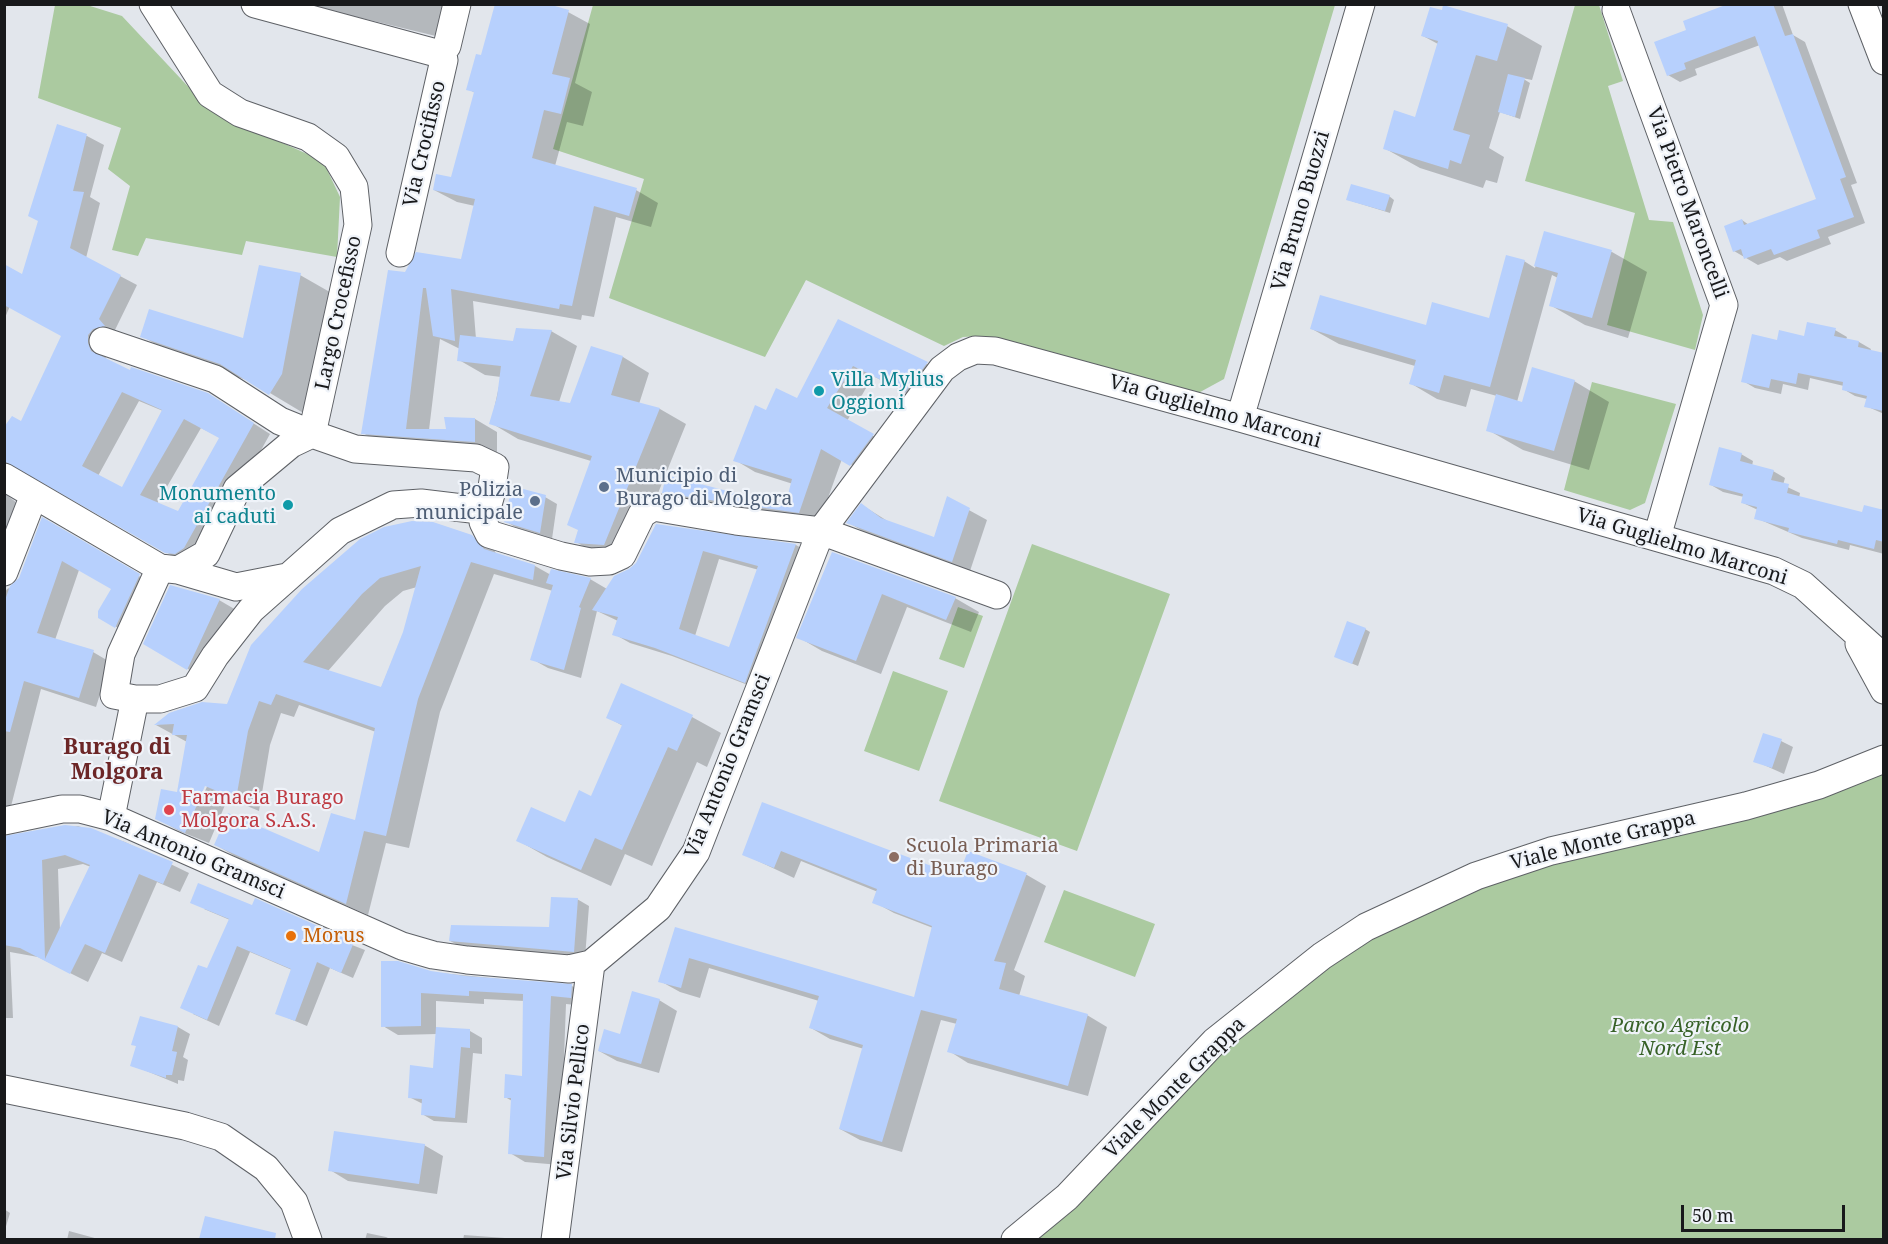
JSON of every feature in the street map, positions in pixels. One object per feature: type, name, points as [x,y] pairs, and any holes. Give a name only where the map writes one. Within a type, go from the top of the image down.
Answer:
[{"type":"street","name":"Largo Crocefisso","points":[[153,4],[210,94],[240,113],[308,137],[336,156],[354,187],[358,225],[312,434]]},
{"type":"street","points":[[255,4],[440,54]]},
{"type":"street","name":"Via Crocifisso","points":[[399,253],[444,60],[440,54],[447,46],[457,4]]},
{"type":"street","name":"Via Bruno Buozzi","points":[[1240,417],[1361,4]]},
{"type":"street","points":[[1862,4],[1884,61]]},
{"type":"street","name":"Via Pietro Maroncelli","points":[[1616,10],[1724,305],[1657,537]]},
{"type":"street","points":[[103,341],[215,379],[280,421],[355,449],[476,458],[495,467],[491,494],[483,522],[489,534],[590,562],[609,561],[622,555],[642,514],[653,507],[736,521],[821,531],[997,595]]},
{"type":"street","name":"Via Guglielmo Marconi","points":[[821,531],[942,369],[958,357],[975,350],[995,351],[1240,417],[1774,571],[1803,585],[1884,658]]},
{"type":"street","points":[[312,434],[291,444],[237,489],[206,554],[169,569],[122,654],[114,695],[135,699],[160,699],[195,688],[215,656],[251,610],[340,531],[393,505],[421,503],[471,509],[491,494]]},
{"type":"street","points":[[4,477],[169,569],[236,587],[288,577]]},
{"type":"street","points":[[4,572],[34,495]]},
{"type":"street","name":"Via Antonio Gramsci","points":[[4,821],[62,809],[80,809],[111,817],[402,946],[433,955],[489,962],[569,969],[591,964],[658,908],[696,852],[821,531]]},
{"type":"street","name":"Via Guglielmo Marconi","points":[[1849,628],[1884,690]]},
{"type":"street","points":[[111,817],[126,731],[135,699]]},
{"type":"street","name":"Viale Monte Grappa","points":[[1015,1239],[1067,1197],[1162,1100],[1215,1041],[1322,956],[1366,927],[1476,876],[1551,851],[1767,800],[1836,779],[1884,759]]},
{"type":"street","name":"Via Silvio Pellico","points":[[555,1239],[591,964]]},
{"type":"street","points":[[4,1089],[184,1126],[221,1137],[266,1168],[294,1202],[308,1239]]},
{"type":"green space","points":[[55,5],[87,5],[122,16],[211,111],[323,161],[340,197],[337,257],[246,241],[242,255],[146,238],[138,256],[112,250],[130,186],[108,169],[121,128],[38,98]]},
{"type":"green space","points":[[593,5],[1335,5],[1224,379],[1191,397],[980,336],[963,337],[944,346],[806,280],[765,357],[609,298],[644,179],[553,149]]},
{"type":"green space","points":[[1575,5],[1599,5],[1623,81],[1608,86],[1649,220],[1673,222],[1703,315],[1695,350],[1607,325],[1635,213],[1525,181]]},
{"type":"green space","points":[[1592,382],[1676,404],[1645,503],[1630,510],[1564,490]]},
{"type":"green space","points":[[1032,544],[1170,594],[1077,851],[939,801]]},
{"type":"green space","points":[[958,607],[983,616],[964,668],[939,659]]},
{"type":"green space","points":[[893,671],[948,691],[919,771],[864,751]]},
{"type":"green space","name":"Parco Agricolo Nord Est","points":[[1883,774],[1883,1239],[1035,1240],[1183,1088],[1277,1002],[1366,938],[1498,878],[1690,829],[1762,816]]},
{"type":"green space","points":[[1064,890],[1155,924],[1135,977],[1044,942]]},
{"type":"building","points":[[495,4],[548,4],[569,10],[552,74],[570,78],[561,114],[544,110],[532,158],[637,188],[629,216],[594,206],[572,306],[560,304],[559,309],[451,289],[455,341],[433,336],[426,288],[423,288],[406,429],[446,429],[444,417],[475,418],[475,442],[361,434],[388,270],[405,272],[416,252],[461,259],[475,199],[433,190],[436,174],[451,177],[474,92],[466,90],[476,54],[481,55]]},
{"type":"building","points":[[1728,4],[1773,4],[1785,36],[1793,34],[1846,177],[1840,179],[1854,217],[1817,230],[1820,238],[1774,255],[1771,249],[1744,259],[1741,249],[1733,252],[1724,226],[1742,219],[1744,225],[1816,199],[1755,36],[1684,63],[1686,69],[1667,76],[1654,42],[1686,30],[1683,21]]},
{"type":"building","points":[[1443,5],[1508,24],[1497,61],[1476,55],[1453,130],[1470,135],[1461,164],[1450,160],[1448,169],[1383,149],[1394,110],[1415,117],[1438,41],[1421,36],[1430,7],[1442,10]]},
{"type":"building","points":[[1508,74],[1525,78],[1515,117],[1498,112]]},
{"type":"building","points":[[57,124],[87,134],[73,191],[84,192],[70,248],[121,275],[99,319],[105,326],[93,329],[88,335],[91,351],[130,370],[131,367],[208,393],[254,423],[184,548],[175,554],[165,553],[4,461],[4,427],[12,416],[21,421],[61,336],[4,305],[4,264],[22,274],[38,221],[28,216]],"holes":[[[122,392],[162,410],[122,487],[82,466]],[[184,419],[219,438],[178,511],[140,495]]]},
{"type":"building","points":[[1351,184],[1390,195],[1385,211],[1346,200]]},
{"type":"building","points":[[1544,231],[1612,250],[1592,318],[1549,306],[1558,273],[1534,266]]},
{"type":"building","points":[[1506,255],[1525,260],[1490,387],[1444,375],[1439,393],[1409,384],[1416,360],[1310,329],[1320,295],[1426,325],[1432,302],[1489,318]]},
{"type":"building","points":[[259,265],[301,273],[282,374],[269,395],[220,364],[140,337],[149,309],[243,338]]},
{"type":"building","points":[[838,319],[928,362],[905,392],[853,366],[827,408],[874,434],[850,466],[821,449],[799,513],[662,493],[666,475],[785,506],[792,479],[733,461],[755,405],[766,410],[776,388],[797,398]]},
{"type":"building","points":[[1807,322],[1836,328],[1834,336],[1859,341],[1858,347],[1884,353],[1884,411],[1864,407],[1867,396],[1842,390],[1843,382],[1798,373],[1796,384],[1771,379],[1769,388],[1741,382],[1752,334],[1777,340],[1779,330],[1804,336]]},
{"type":"building","name":"Municipio di Burago di Molgora","points":[[516,328],[552,330],[530,396],[570,403],[591,346],[623,356],[611,395],[660,408],[604,545],[574,543],[578,530],[567,525],[592,456],[489,424],[497,397],[501,366],[457,361],[460,335],[513,341]]},
{"type":"building","points":[[1532,367],[1575,380],[1554,451],[1486,431],[1496,394],[1522,402]]},
{"type":"building","points":[[1719,447],[1742,453],[1740,461],[1774,470],[1771,480],[1789,484],[1787,493],[1862,512],[1864,505],[1884,510],[1884,542],[1876,540],[1874,549],[1838,540],[1837,544],[1788,532],[1789,528],[1754,519],[1757,507],[1741,503],[1743,494],[1709,485]]},
{"type":"building","points":[[512,486],[546,495],[540,533],[504,522]]},
{"type":"building","points":[[947,496],[970,508],[952,562],[846,523],[861,503],[881,518],[934,537]]},
{"type":"building","points":[[42,517],[140,574],[115,628],[98,618],[98,611],[111,589],[62,561],[37,633],[94,650],[79,698],[24,681],[10,732],[4,731],[4,603],[10,586],[19,578]]},
{"type":"building","points":[[412,521],[433,522],[472,535],[484,549],[535,565],[533,580],[471,562],[418,699],[386,836],[364,831],[346,904],[214,845],[228,813],[319,852],[331,813],[355,820],[375,728],[276,694],[271,705],[259,701],[248,731],[236,799],[205,786],[185,833],[155,819],[161,789],[177,792],[187,735],[172,735],[174,724],[154,725],[169,713],[202,702],[227,704],[251,645],[302,589],[360,539],[384,527]],"holes":[[[421,566],[403,632],[381,687],[303,662],[362,594],[380,578]]]},
{"type":"building","points":[[656,524],[796,544],[745,683],[655,648],[612,635],[618,617],[592,610],[614,576],[636,563]],"holes":[[[703,551],[758,566],[729,647],[679,629]]]},
{"type":"building","points":[[832,552],[956,597],[946,620],[882,594],[856,661],[796,638]]},
{"type":"building","points":[[551,569],[591,578],[579,607],[581,608],[564,670],[530,660],[553,585],[546,583]]},
{"type":"building","points":[[170,585],[220,599],[187,670],[143,644]]},
{"type":"building","points":[[1347,621],[1366,628],[1352,664],[1334,657]]},
{"type":"building","points":[[621,683],[693,715],[677,751],[668,747],[622,850],[595,838],[581,870],[516,841],[531,807],[565,822],[579,790],[591,796],[622,725],[606,718]]},
{"type":"building","points":[[1763,733],[1782,739],[1772,768],[1753,762]]},
{"type":"building","points":[[762,802],[958,876],[968,851],[1027,873],[994,961],[1006,963],[999,989],[1088,1014],[1068,1086],[947,1052],[957,1019],[921,1010],[882,1142],[839,1129],[863,1045],[809,1028],[819,996],[689,958],[681,988],[658,982],[675,927],[914,997],[932,926],[872,903],[877,889],[781,851],[774,868],[742,855]]},
{"type":"building","points":[[65,825],[91,828],[173,862],[163,884],[139,874],[105,953],[85,944],[70,974],[20,948],[4,945],[4,836]],"holes":[[[65,855],[90,865],[45,959],[42,860]]]},
{"type":"building","points":[[198,883],[252,905],[255,898],[354,942],[341,973],[317,962],[295,1021],[275,1014],[291,969],[237,946],[207,1020],[180,1008],[198,965],[207,968],[229,919],[190,903]]},
{"type":"building","points":[[551,897],[578,898],[574,952],[449,941],[451,925],[549,927]]},
{"type":"building","points":[[381,961],[398,961],[431,971],[465,976],[572,984],[571,998],[551,996],[544,1157],[508,1154],[511,1098],[504,1098],[505,1074],[522,1076],[523,994],[469,991],[469,996],[421,993],[421,1026],[381,1027]]},
{"type":"building","points":[[632,991],[660,999],[641,1064],[598,1051],[604,1029],[620,1034]]},
{"type":"building","points":[[140,1016],[178,1026],[172,1051],[177,1052],[172,1075],[166,1075],[166,1078],[130,1066],[136,1046],[131,1045]]},
{"type":"building","points":[[436,1027],[470,1029],[470,1048],[461,1047],[455,1118],[421,1115],[422,1099],[408,1098],[410,1065],[433,1068]]},
{"type":"building","points":[[334,1131],[425,1144],[419,1184],[328,1171]]},
{"type":"building","points":[[205,1216],[276,1233],[275,1239],[199,1239]]},
{"type":"place","name":"Villa Mylius Oggioni","points":[[819,391]]},
{"type":"place","name":"Municipio di Burago di Molgora","points":[[604,487]]},
{"type":"place","name":"Polizia municipale","points":[[535,501]]},
{"type":"place","name":"Monumento ai caduti","points":[[288,505]]},
{"type":"place","name":"Farmacia Burago Molgora S.A.S.","points":[[169,810]]},
{"type":"place","name":"Scuola Primaria di Burago","points":[[894,857]]},
{"type":"place","name":"Morus","points":[[291,936]]},
{"type":"district","name":"Burago di Molgora","points":[[117,760]]}]
